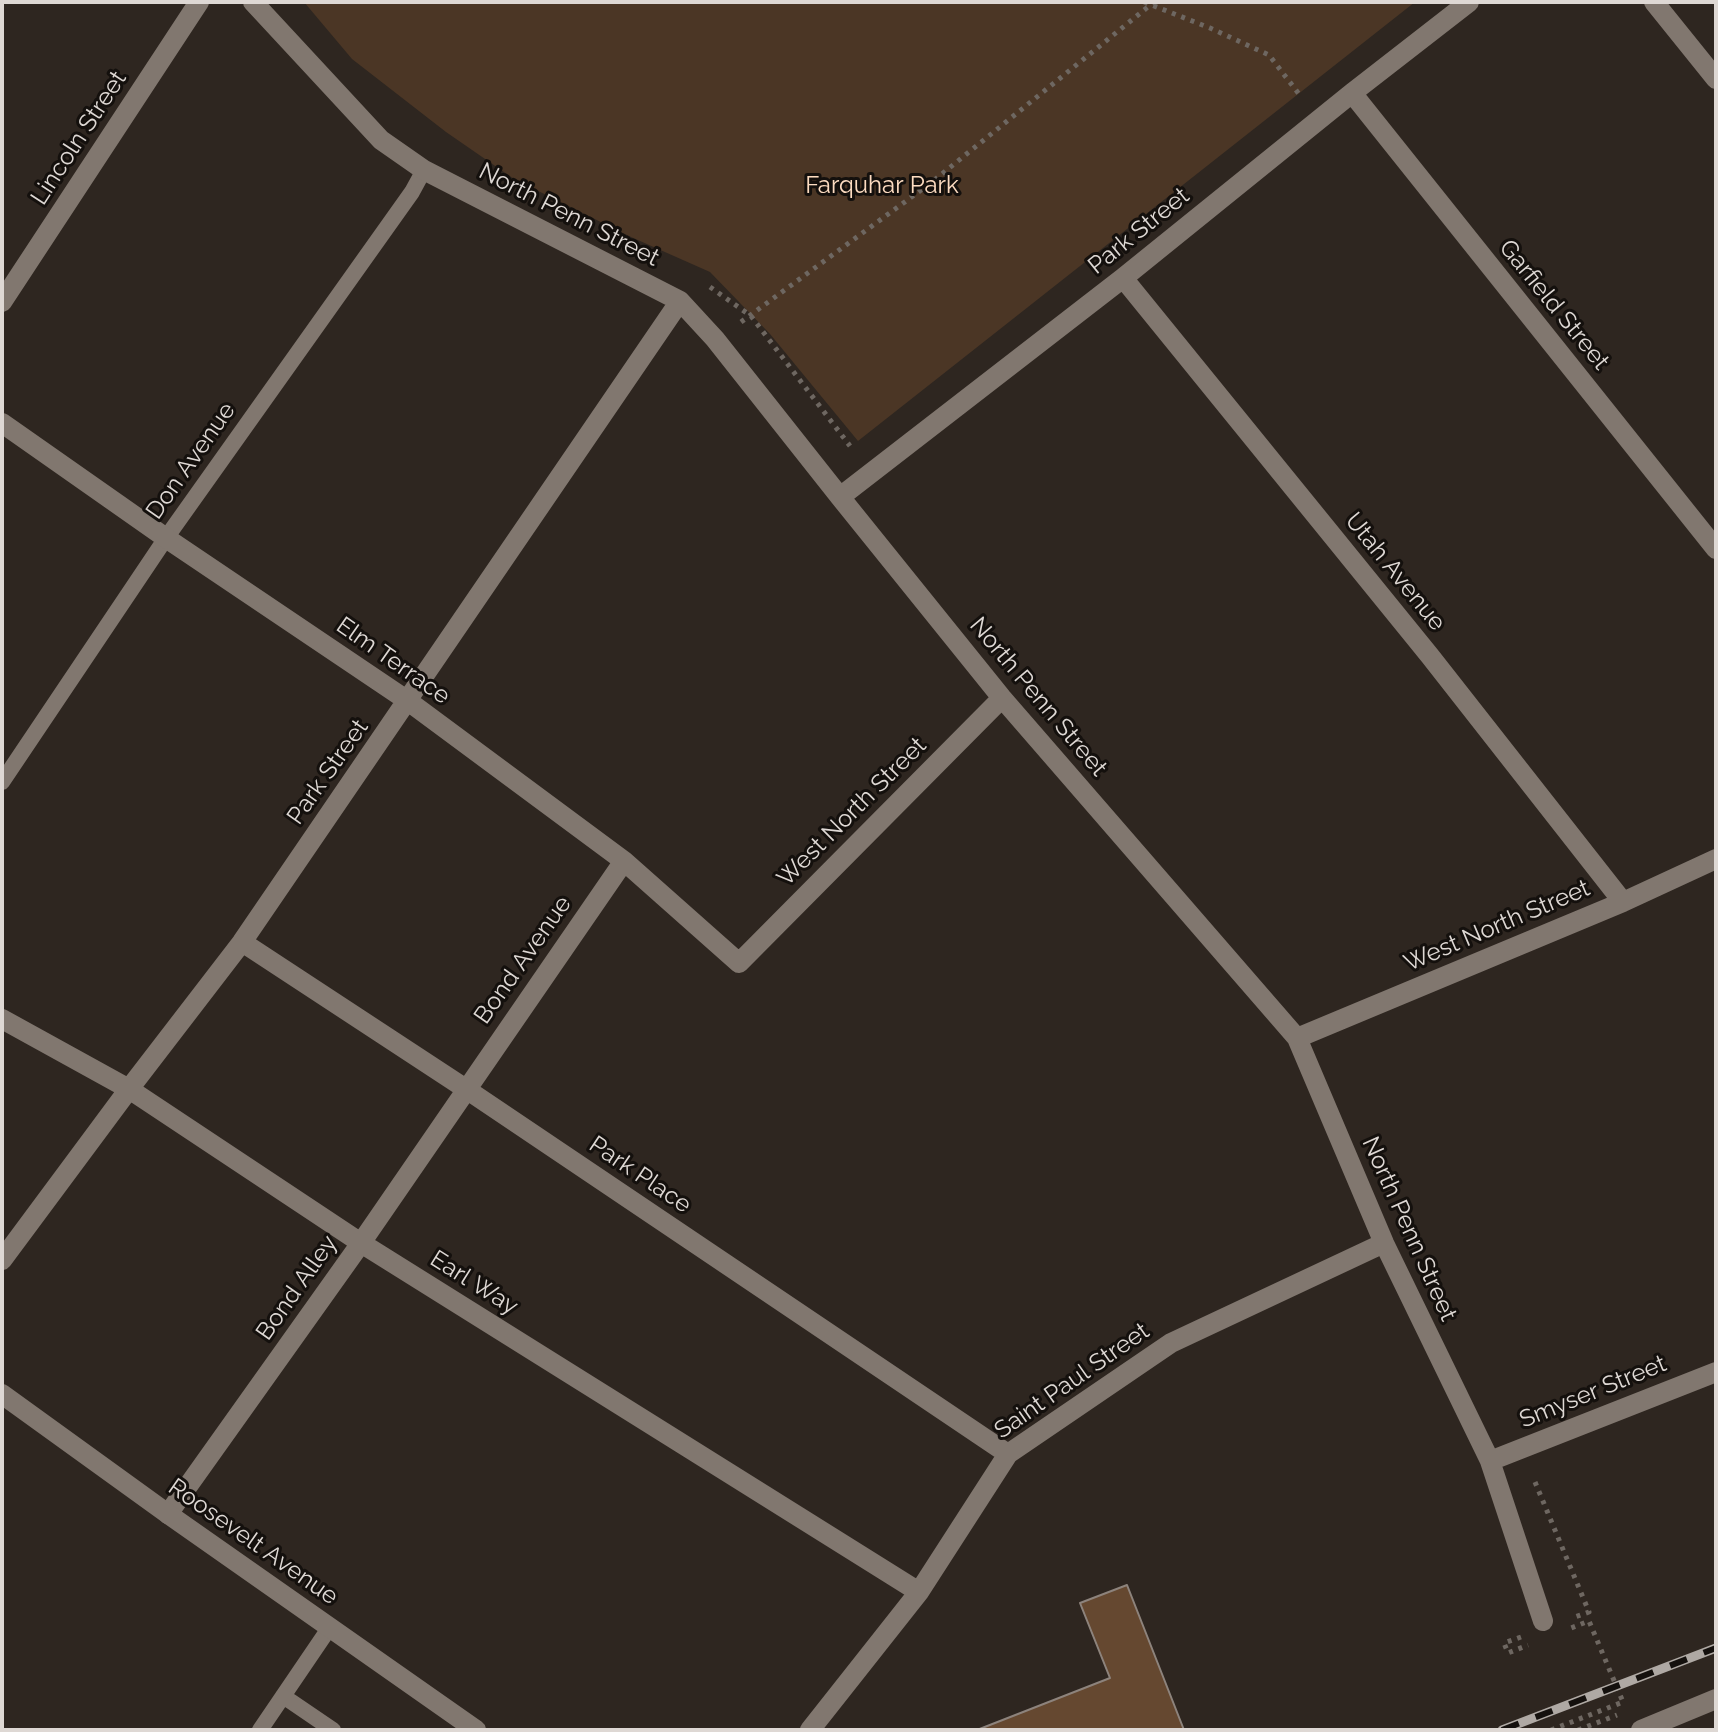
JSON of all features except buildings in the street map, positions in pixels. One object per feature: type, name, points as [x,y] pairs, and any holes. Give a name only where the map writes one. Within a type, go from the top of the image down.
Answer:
[{"type":"street","name":"Lincoln Street","points":[[2,302],[199,2]]},
{"type":"street","name":"North Penn Street","points":[[253,2],[381,140],[424,170],[680,301],[715,339],[1002,698],[1297,1038],[1384,1243],[1490,1461],[1543,1621]]},
{"type":"street","name":"Park Street","points":[[840,497],[1123,278],[1469,2]]},
{"type":"street","points":[[1654,2],[1716,79]]},
{"type":"street","name":"Garfield Street","points":[[1352,93],[1716,549]]},
{"type":"street","name":"Utah Avenue","points":[[1123,278],[1430,656],[1623,902]]},
{"type":"street","name":"Park Street","points":[[2,1260],[242,942],[680,301]]},
{"type":"street","name":"Elm Terrace","points":[[2,423],[408,701],[624,861],[739,963]]},
{"type":"street","name":"West North Street","points":[[739,963],[1002,698]]},
{"type":"street","name":"West North Street","points":[[1297,1038],[1623,902],[1716,859]]},
{"type":"street","name":"Bond Avenue","points":[[466,1089],[624,861]]},
{"type":"street","name":"Park Place","points":[[242,942],[1008,1454]]},
{"type":"street","name":"Earl Way","points":[[2,1019],[129,1089],[361,1243],[919,1592]]},
{"type":"street","name":"Bond Alley","points":[[168,1514],[361,1243],[466,1089]]},
{"type":"street","name":"Saint Paul Street","points":[[810,1730],[919,1592],[1008,1454],[1171,1343],[1384,1243]]},
{"type":"street","name":"Smyser Street","points":[[1490,1461],[1716,1372]]},
{"type":"street","name":"Roosevelt Avenue","points":[[2,1394],[476,1730]]},
{"type":"street","points":[[1641,1730],[1716,1699]]},
{"type":"lane","name":"Don Avenue","points":[[2,782],[166,538],[412,192],[424,170]]},
{"type":"lane","points":[[260,1730],[330,1627]]},
{"type":"lane","points":[[283,1696],[333,1730]]},
{"type":"path","points":[[1144,2],[1269,55],[1319,121]]},
{"type":"path","points":[[741,322],[932,182],[1153,4]]},
{"type":"path","points":[[705,284],[751,316],[850,446]]},
{"type":"path","points":[[1551,1730],[1623,1702],[1589,1621]]},
{"type":"green space","name":"Farquhar Park","points":[[304,2],[1415,2],[858,441],[770,334],[710,272],[514,179],[446,132],[352,59]]},
{"type":"railway","points":[[1502,1730],[1716,1648]]}]
